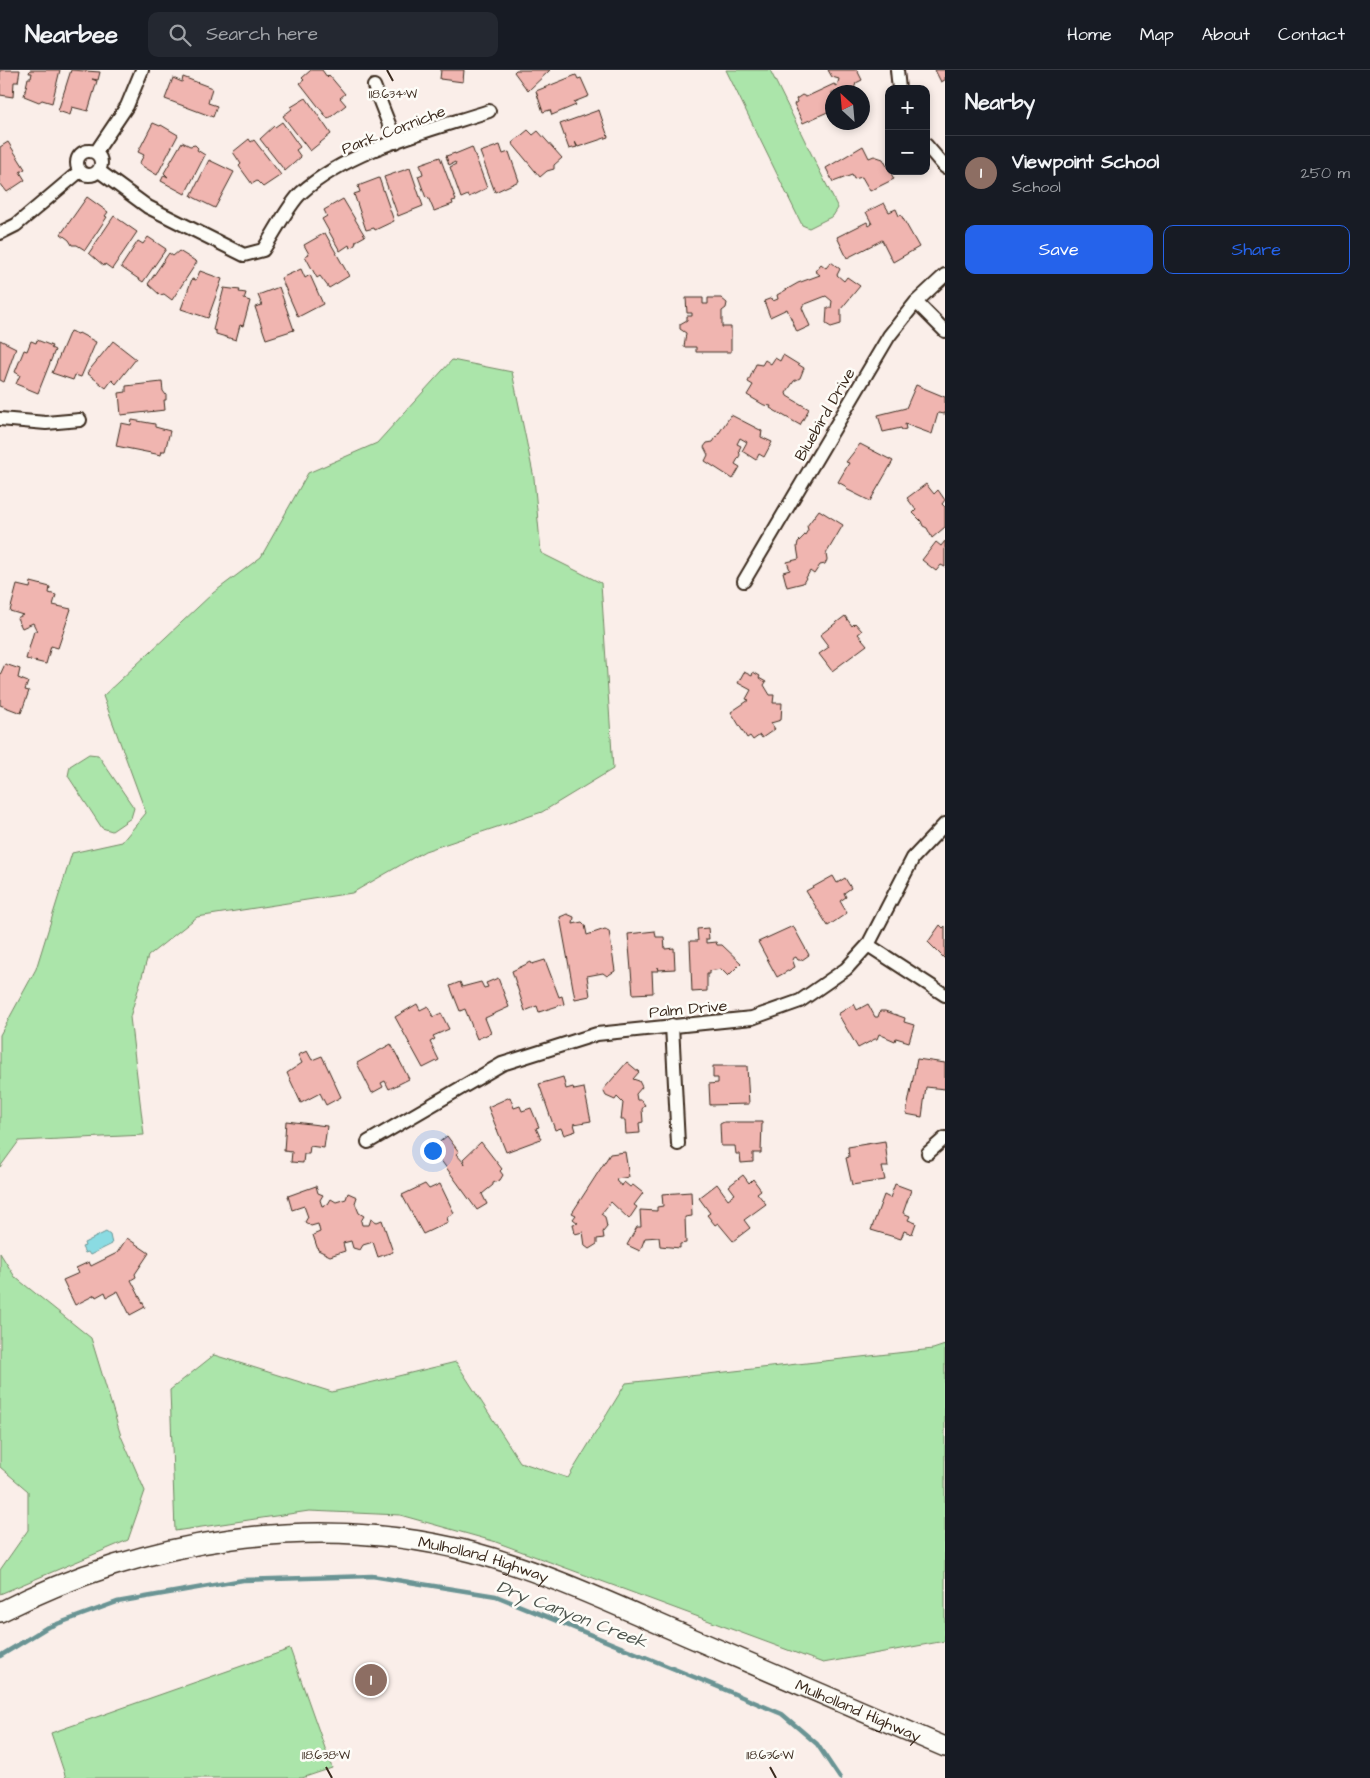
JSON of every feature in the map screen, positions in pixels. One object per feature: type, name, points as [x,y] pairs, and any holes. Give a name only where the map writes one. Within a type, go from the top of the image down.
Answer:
[{"type":"main road","name":"Mulholland Highway","points":[[0,1612],[85,1574],[137,1557],[190,1544],[241,1537],[341,1534],[430,1544],[472,1552],[551,1578],[945,1747]]},
{"type":"street","points":[[96,152],[127,106],[142,70]]},
{"type":"street","points":[[897,70],[899,85]]},
{"type":"street","points":[[374,86],[396,142]]},
{"type":"street","name":"Park Corniche","points":[[99,171],[148,208],[244,255],[264,250],[300,194],[330,170],[396,142],[489,111]]},
{"type":"street","points":[[930,150],[945,167]]},
{"type":"street","points":[[88,151],[96,152],[101,159],[99,171],[88,175],[80,171],[77,161],[81,154],[88,151]]},
{"type":"street","points":[[0,233],[16,225],[80,171]]},
{"type":"street","name":"Bluebird Drive","points":[[744,581],[889,336],[916,302],[945,274]]},
{"type":"street","points":[[916,302],[945,331]]},
{"type":"street","points":[[0,419],[46,424],[80,420]]},
{"type":"street","name":"Palm Drive","points":[[368,1142],[502,1064],[598,1034],[752,1018],[800,1001],[846,969],[868,946],[913,858],[945,824]]},
{"type":"street","points":[[868,946],[945,995]]},
{"type":"street","points":[[672,1025],[678,1144]]},
{"type":"street","points":[[928,1153],[945,1138]]},
{"type":"green space","points":[[726,70],[770,70],[838,208],[833,216],[809,228],[802,225]]},
{"type":"green space","points":[[452,360],[512,372],[534,478],[541,553],[601,583],[613,769],[542,812],[425,851],[352,893],[197,917],[148,956],[130,1017],[144,1135],[19,1141],[0,1167],[0,1035],[36,969],[72,853],[122,842],[146,813],[103,696],[213,593],[261,557],[308,473],[377,443]]},
{"type":"green space","points":[[89,754],[98,755],[134,808],[131,818],[112,831],[102,828],[68,776],[70,766]]},
{"type":"green space","points":[[0,1253],[15,1277],[91,1338],[121,1436],[145,1491],[128,1540],[0,1594],[0,1570],[28,1530],[28,1491],[0,1467]]},
{"type":"green space","points":[[945,1345],[945,1641],[823,1663],[493,1541],[400,1515],[309,1511],[175,1531],[170,1390],[214,1355],[332,1392],[456,1362],[520,1462],[568,1478],[626,1383],[933,1349]]},
{"type":"green space","points":[[290,1649],[332,1768],[302,1778],[66,1778],[51,1733]]},
{"type":"water","points":[[106,1232],[110,1235],[112,1244],[90,1255],[88,1252],[85,1253],[82,1247],[85,1246],[84,1243]]},
{"type":"building","points":[[0,70],[20,70],[18,82],[14,82],[13,97],[0,95]]},
{"type":"building","points":[[30,70],[60,70],[52,103],[42,100],[39,102],[24,96],[28,78],[31,78],[32,73],[29,73]]},
{"type":"building","points":[[71,70],[100,72],[98,80],[92,79],[97,81],[88,111],[72,107],[70,115],[58,111]]},
{"type":"building","points":[[311,70],[322,70],[327,77],[329,75],[345,94],[340,98],[346,105],[328,119],[300,83],[304,80],[302,78]]},
{"type":"building","points":[[441,70],[464,70],[463,82],[440,79]]},
{"type":"building","points":[[516,70],[550,70],[528,91],[514,72]]},
{"type":"building","points":[[828,70],[857,70],[862,80],[855,85],[837,85],[839,79],[832,77]]},
{"type":"building","points":[[935,70],[945,70],[945,80],[941,82]]},
{"type":"building","points":[[576,75],[578,79],[581,78],[589,96],[574,102],[576,105],[552,115],[550,110],[543,112],[536,91]]},
{"type":"building","points":[[183,77],[212,88],[208,103],[217,106],[213,117],[165,99],[173,78],[182,82]]},
{"type":"building","points":[[825,88],[825,113],[803,123],[794,104],[797,102],[796,99],[802,95],[806,97]]},
{"type":"building","points":[[306,98],[331,134],[310,151],[283,116],[292,109],[291,107]]},
{"type":"building","points":[[599,110],[608,137],[578,147],[575,142],[577,147],[569,149],[560,124]]},
{"type":"building","points":[[282,122],[300,147],[296,150],[301,157],[285,171],[260,139],[274,126]]},
{"type":"building","points":[[153,123],[161,125],[178,135],[157,175],[139,164],[144,155],[138,152]]},
{"type":"building","points":[[528,130],[533,135],[538,131],[562,158],[554,165],[554,169],[547,171],[540,177],[512,143]]},
{"type":"building","points":[[249,139],[251,142],[254,140],[281,175],[263,187],[257,181],[252,184],[239,166],[241,164],[233,152]]},
{"type":"building","points":[[8,142],[25,169],[20,172],[25,180],[7,192],[0,183],[0,147]]},
{"type":"building","points":[[182,142],[190,146],[195,145],[198,148],[197,150],[205,155],[185,194],[161,181],[164,175],[168,177],[164,173]]},
{"type":"building","points":[[500,145],[503,154],[509,152],[519,181],[495,192],[480,152]]},
{"type":"building","points":[[863,146],[869,158],[874,156],[883,159],[885,163],[885,175],[892,175],[894,179],[870,191],[862,177],[854,179],[852,175],[833,182],[826,168]]},
{"type":"building","points":[[472,147],[487,188],[469,197],[468,195],[461,198],[450,167],[456,164],[455,162],[449,165],[446,156]]},
{"type":"building","points":[[440,157],[456,200],[452,201],[453,204],[434,211],[428,197],[426,198],[418,176],[423,174],[420,164]]},
{"type":"building","points":[[209,160],[234,172],[215,208],[191,196]]},
{"type":"building","points":[[410,168],[423,206],[398,216],[384,177]]},
{"type":"building","points":[[379,178],[394,221],[375,230],[374,228],[366,230],[354,194],[360,192],[358,186]]},
{"type":"building","points":[[87,197],[108,212],[105,216],[107,217],[85,250],[77,245],[72,245],[61,234]]},
{"type":"building","points":[[343,199],[365,236],[356,241],[355,245],[350,248],[349,245],[340,251],[322,219],[327,216],[324,210]]},
{"type":"building","points":[[884,203],[889,212],[896,209],[899,216],[901,215],[919,247],[893,262],[882,240],[847,258],[837,237],[867,222],[869,226],[872,224],[866,212]]},
{"type":"building","points":[[114,216],[137,232],[112,269],[105,264],[104,266],[89,253]]},
{"type":"building","points":[[325,233],[349,276],[329,288],[320,276],[317,278],[305,256],[309,254],[304,245]]},
{"type":"building","points":[[148,237],[166,249],[143,282],[121,267],[138,241],[143,244]]},
{"type":"building","points":[[179,251],[197,262],[172,300],[164,294],[160,295],[148,284],[169,253],[173,256]]},
{"type":"building","points":[[831,262],[840,269],[837,275],[844,281],[847,277],[860,286],[841,309],[841,324],[831,327],[826,324],[827,308],[831,308],[832,301],[826,296],[803,305],[802,308],[810,326],[797,332],[787,309],[770,317],[764,301],[772,298],[773,301],[778,299],[777,295],[798,283],[820,275],[815,271],[821,264],[826,268]]},
{"type":"building","points":[[301,269],[305,278],[310,275],[323,304],[298,317],[281,278]]},
{"type":"building","points":[[200,271],[222,279],[208,318],[181,309],[192,279],[196,280]]},
{"type":"building","points":[[279,287],[294,330],[266,339],[255,307],[262,305],[258,295]]},
{"type":"building","points":[[224,288],[240,290],[239,292],[246,293],[244,299],[250,301],[243,326],[240,325],[236,340],[216,334],[216,331],[213,330]]},
{"type":"building","points":[[686,298],[703,298],[703,304],[708,304],[708,298],[721,298],[727,303],[726,308],[722,311],[722,327],[731,327],[731,352],[696,352],[696,347],[684,347],[686,333],[680,329],[680,324],[687,320],[687,316],[692,316],[692,313],[687,313]]},
{"type":"building","points":[[70,331],[79,333],[96,342],[81,377],[75,375],[73,380],[52,373]]},
{"type":"building","points":[[0,340],[16,348],[4,382],[0,380]]},
{"type":"building","points":[[37,340],[52,346],[51,348],[55,350],[38,393],[16,384],[20,375],[15,372],[24,350],[27,351],[31,341],[36,343]]},
{"type":"building","points":[[113,341],[136,359],[116,384],[112,380],[106,388],[87,373]]},
{"type":"building","points":[[783,355],[804,368],[800,378],[794,381],[786,393],[787,396],[809,409],[800,425],[770,408],[771,406],[764,405],[747,395],[753,385],[748,382],[756,364],[762,365],[765,360],[771,364],[775,358],[780,361]]},
{"type":"building","points":[[162,382],[163,391],[166,395],[166,400],[164,400],[165,410],[121,415],[119,393],[126,392],[126,386]]},
{"type":"building","points":[[916,385],[945,397],[945,414],[938,413],[932,434],[905,424],[906,429],[902,430],[901,428],[883,432],[878,415],[906,408]]},
{"type":"building","points":[[731,415],[762,431],[761,437],[772,442],[764,457],[759,454],[756,460],[742,451],[747,442],[740,438],[737,444],[741,446],[739,450],[740,455],[735,464],[740,467],[733,479],[705,461],[708,455],[704,447],[707,443],[713,442]]},
{"type":"building","points":[[132,420],[155,424],[155,427],[170,431],[165,451],[162,451],[161,455],[116,446],[121,423],[131,425]]},
{"type":"building","points":[[860,444],[893,461],[870,501],[846,489],[847,487],[838,482],[849,463],[846,462]]},
{"type":"building","points":[[926,484],[934,494],[938,490],[945,500],[942,504],[945,507],[945,527],[932,538],[927,528],[923,526],[913,513],[916,510],[907,498]]},
{"type":"building","points":[[819,510],[843,525],[826,554],[827,560],[825,564],[820,565],[814,574],[810,571],[803,583],[787,587],[783,572],[790,570],[787,562],[799,559],[798,542],[805,535],[808,530],[807,526]]},
{"type":"building","points":[[945,541],[945,567],[941,565],[936,571],[922,560],[936,542],[941,546]]},
{"type":"building","points":[[31,582],[50,587],[49,593],[56,595],[53,605],[71,609],[58,648],[51,646],[46,664],[26,659],[34,631],[37,631],[33,623],[22,628],[17,618],[23,615],[10,611],[17,585],[30,588]]},
{"type":"building","points":[[845,616],[852,626],[855,623],[862,631],[858,634],[867,645],[832,671],[819,654],[829,647],[820,635]]},
{"type":"building","points":[[5,664],[20,669],[18,678],[28,682],[25,690],[29,691],[21,713],[0,705],[0,675]]},
{"type":"building","points":[[744,672],[752,676],[753,672],[760,676],[759,678],[766,682],[764,685],[770,695],[774,695],[773,703],[782,703],[781,720],[771,723],[775,729],[762,738],[760,735],[753,740],[750,736],[747,738],[731,712],[749,700],[746,699],[751,690],[738,683]]},
{"type":"building","points":[[833,876],[837,883],[845,878],[851,888],[844,893],[846,897],[840,901],[847,913],[828,926],[806,891]]},
{"type":"building","points":[[567,914],[574,917],[573,924],[582,922],[585,925],[587,935],[605,929],[609,931],[615,971],[607,976],[603,973],[587,976],[590,996],[575,999],[560,917]]},
{"type":"building","points":[[940,925],[943,928],[945,926],[945,959],[928,942]]},
{"type":"building","points":[[793,926],[809,955],[802,960],[798,960],[796,957],[792,959],[795,967],[777,977],[758,942]]},
{"type":"building","points":[[708,928],[709,939],[706,939],[706,943],[716,942],[717,945],[722,945],[741,963],[728,976],[721,969],[709,971],[709,974],[707,974],[707,991],[692,992],[690,941],[698,941],[697,929]]},
{"type":"building","points":[[655,931],[656,937],[664,937],[665,949],[674,948],[675,969],[659,970],[658,967],[658,971],[652,971],[653,993],[633,994],[628,934]]},
{"type":"building","points":[[545,960],[559,997],[562,996],[564,1004],[539,1012],[537,1006],[525,1011],[512,971],[531,962],[532,964]]},
{"type":"building","points":[[498,978],[509,1007],[485,1018],[491,1033],[477,1039],[465,1009],[460,1011],[450,986],[460,982],[462,987],[481,982],[484,988],[488,987],[486,983]]},
{"type":"building","points":[[417,1004],[420,1010],[428,1006],[433,1017],[441,1013],[449,1029],[433,1036],[435,1039],[430,1042],[439,1060],[423,1068],[395,1017]]},
{"type":"building","points":[[854,1004],[857,1010],[868,1004],[875,1017],[878,1017],[880,1011],[885,1011],[905,1018],[904,1022],[914,1025],[909,1042],[896,1038],[895,1041],[879,1034],[877,1039],[858,1048],[838,1014]]},
{"type":"building","points":[[391,1044],[409,1079],[389,1089],[385,1081],[381,1083],[383,1087],[372,1093],[357,1063]]},
{"type":"building","points":[[307,1051],[312,1060],[322,1056],[341,1097],[326,1105],[320,1093],[301,1103],[287,1073],[302,1063],[298,1055]]},
{"type":"building","points":[[917,1059],[945,1063],[945,1089],[926,1087],[922,1117],[906,1114]]},
{"type":"building","points":[[627,1062],[639,1072],[633,1079],[639,1081],[642,1087],[636,1094],[637,1100],[641,1100],[645,1105],[642,1109],[643,1122],[639,1123],[640,1133],[626,1134],[625,1120],[621,1120],[623,1103],[617,1097],[615,1100],[606,1096],[603,1090]]},
{"type":"building","points":[[713,1066],[747,1066],[749,1104],[710,1105],[709,1084],[718,1083],[718,1078],[713,1078]]},
{"type":"building","points":[[563,1077],[566,1089],[573,1087],[574,1090],[584,1088],[591,1121],[574,1124],[576,1131],[564,1135],[561,1128],[555,1130],[539,1084]]},
{"type":"building","points":[[510,1097],[514,1108],[520,1106],[522,1111],[531,1108],[539,1127],[536,1128],[541,1139],[506,1152],[488,1107]]},
{"type":"building","points":[[286,1121],[327,1126],[324,1148],[310,1146],[309,1154],[304,1154],[303,1163],[291,1162],[292,1152],[284,1151]]},
{"type":"building","points":[[724,1122],[762,1122],[761,1153],[753,1153],[753,1162],[741,1163],[740,1154],[736,1154],[735,1146],[721,1146],[720,1124]]},
{"type":"building","points":[[447,1136],[459,1152],[456,1154],[465,1164],[463,1159],[481,1142],[502,1169],[500,1171],[503,1175],[500,1180],[493,1183],[482,1194],[487,1204],[477,1210],[432,1148]]},
{"type":"building","points":[[885,1141],[888,1167],[882,1167],[885,1180],[852,1185],[846,1158],[849,1157],[848,1147]]},
{"type":"building","points":[[625,1152],[629,1177],[616,1179],[617,1182],[622,1186],[624,1182],[630,1187],[633,1185],[643,1193],[634,1205],[637,1207],[629,1219],[611,1202],[601,1214],[605,1217],[607,1227],[603,1232],[604,1238],[597,1239],[597,1244],[589,1249],[585,1246],[583,1232],[575,1234],[573,1224],[578,1223],[573,1219],[576,1215],[572,1213],[610,1154]]},
{"type":"building","points":[[743,1175],[749,1183],[753,1179],[761,1190],[757,1193],[766,1204],[744,1220],[750,1228],[733,1241],[718,1223],[715,1225],[707,1215],[710,1213],[699,1198],[717,1184],[728,1199],[735,1194],[729,1186]]},
{"type":"building","points":[[425,1184],[429,1189],[440,1184],[454,1213],[447,1217],[448,1222],[423,1234],[402,1195]]},
{"type":"building","points":[[895,1184],[911,1190],[903,1213],[910,1216],[908,1220],[916,1223],[912,1234],[904,1231],[901,1239],[871,1230],[884,1195],[890,1198]]},
{"type":"building","points":[[316,1186],[318,1193],[323,1195],[320,1200],[322,1206],[328,1204],[331,1199],[336,1202],[346,1199],[348,1193],[357,1197],[355,1203],[359,1213],[364,1216],[361,1221],[362,1225],[369,1225],[371,1219],[377,1222],[382,1220],[393,1252],[378,1257],[373,1242],[363,1245],[360,1250],[353,1248],[351,1241],[343,1243],[345,1251],[330,1256],[318,1250],[313,1235],[320,1232],[318,1224],[311,1226],[305,1222],[308,1217],[304,1206],[292,1210],[288,1196]]},
{"type":"building","points":[[691,1192],[692,1216],[685,1217],[686,1243],[680,1244],[680,1248],[660,1246],[659,1237],[645,1238],[640,1251],[627,1245],[637,1227],[641,1227],[640,1210],[657,1211],[657,1207],[663,1206],[662,1194]]},
{"type":"building","points":[[127,1238],[149,1253],[135,1274],[136,1277],[131,1280],[145,1307],[130,1315],[118,1291],[107,1297],[105,1292],[96,1297],[95,1295],[75,1305],[63,1280],[79,1273],[76,1268],[89,1262],[91,1266],[117,1253]]},
{"type":"waterway","name":"Dry Canyon Creek","points":[[0,1656],[46,1628],[117,1602],[243,1580],[372,1576],[496,1596],[782,1714],[817,1744],[840,1778]]},
{"type":"place","name":"Viewpoint School","points":[[371,1680]]}]
